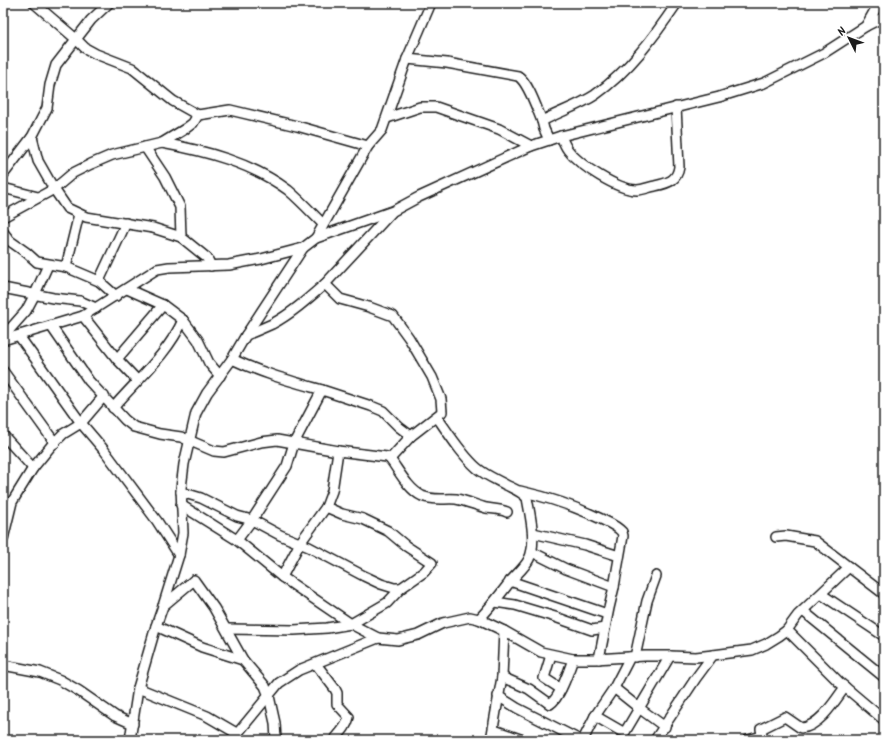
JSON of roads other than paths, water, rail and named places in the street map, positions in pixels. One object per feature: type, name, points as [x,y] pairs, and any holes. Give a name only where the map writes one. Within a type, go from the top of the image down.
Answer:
[{"type":"street","points":[[3,175],[32,137],[47,108],[50,85],[56,65],[91,20],[109,3]]},
{"type":"street","points":[[316,238],[368,146],[382,130],[407,59],[431,3]]},
{"type":"street","points":[[542,121],[595,95],[619,76],[651,40],[677,3]]},
{"type":"street","points":[[866,26],[879,3]]},
{"type":"street","points":[[37,4],[85,48],[96,54],[132,68],[173,101],[198,114],[230,110],[297,126],[368,146]]},
{"type":"street","points":[[130,740],[138,688],[179,554],[183,533],[181,492],[184,464],[193,423],[201,402],[232,359],[303,248],[316,238],[393,211],[419,197],[531,146],[561,136],[719,97],[764,83],[824,54],[866,26],[884,17]]},
{"type":"street","points":[[407,59],[447,63],[522,78],[528,88],[544,129],[550,140]]},
{"type":"street","points":[[387,118],[420,107],[436,107],[499,129],[531,146]]},
{"type":"street","points":[[561,136],[568,150],[578,160],[604,179],[627,189],[636,190],[663,185],[668,183],[678,174],[679,167],[676,107]]},
{"type":"street","points":[[3,217],[54,189],[73,173],[91,164],[112,155],[162,143],[193,123],[198,114]]},
{"type":"street","points":[[32,137],[38,161],[67,208],[86,217],[153,228],[181,237],[207,258],[211,266]]},
{"type":"street","points":[[162,143],[195,149],[265,175],[288,191],[323,224]]},
{"type":"street","points":[[145,147],[165,177],[180,207],[181,237]]},
{"type":"street","points":[[3,188],[38,197]]},
{"type":"street","points":[[246,336],[287,315],[325,284],[393,211]]},
{"type":"street","points":[[66,267],[79,214]]},
{"type":"street","points":[[99,281],[126,223]]},
{"type":"street","points":[[3,232],[10,241],[37,262],[66,267],[99,281],[116,296]]},
{"type":"street","points":[[3,338],[19,336],[83,316],[157,269],[169,267],[229,265],[261,259],[303,248]]},
{"type":"street","points":[[3,338],[26,311],[48,265]]},
{"type":"street","points":[[325,284],[340,299],[369,307],[393,316],[409,338],[432,377],[441,399],[442,412],[411,436],[390,459]]},
{"type":"street","points":[[3,288],[80,302],[96,308]]},
{"type":"street","points":[[127,289],[163,305],[183,320],[198,340],[209,363],[220,376]]},
{"type":"street","points":[[117,359],[163,305]]},
{"type":"street","points":[[83,316],[117,359],[137,380]]},
{"type":"street","points":[[113,408],[174,338],[183,320]]},
{"type":"street","points":[[50,326],[89,381],[104,396],[113,408],[134,427],[160,434],[181,436],[206,448],[224,452],[261,442],[277,440],[338,451],[379,456],[390,459],[411,486],[422,496],[433,499],[450,499],[470,502],[486,508],[498,509],[507,512]]},
{"type":"street","points":[[19,336],[81,423],[104,450],[153,516],[179,554]]},
{"type":"street","points":[[232,359],[266,373],[372,406],[383,411],[411,436]]},
{"type":"street","points":[[3,371],[55,443]]},
{"type":"street","points":[[237,540],[252,520],[287,466],[294,443],[322,390]]},
{"type":"street","points":[[3,539],[12,502],[33,468],[51,446],[64,434],[81,423],[104,396]]},
{"type":"street","points":[[437,417],[458,446],[477,468],[520,492],[554,500],[584,511],[616,526],[622,532],[614,587],[607,614],[599,659]]},
{"type":"street","points":[[3,435],[33,468]]},
{"type":"street","points":[[282,577],[300,542],[326,507],[332,490],[338,451]]},
{"type":"street","points":[[181,492],[201,498],[237,516],[252,520],[280,535],[300,542],[381,584],[394,588],[401,588]]},
{"type":"street","points":[[479,619],[510,581],[523,568],[529,560],[532,552],[533,533],[527,498],[520,492]]},
{"type":"street","points":[[3,506],[12,502]]},
{"type":"street","points":[[181,505],[237,540],[282,577],[351,624],[378,638],[398,640],[418,635],[443,623],[470,617],[479,619],[504,631],[541,652],[573,658],[599,659],[670,656],[696,657],[752,650],[766,644],[787,630],[803,611],[849,567]]},
{"type":"street","points":[[227,629],[294,630],[327,628],[351,624],[387,603],[401,588],[424,572],[432,564],[406,546],[388,531],[363,519],[342,514],[326,507]]},
{"type":"street","points":[[533,533],[585,545],[619,556]]},
{"type":"street","points":[[776,537],[786,536],[815,541],[884,594]]},
{"type":"street","points":[[532,552],[566,569],[614,587]]},
{"type":"street","points":[[583,740],[595,716],[614,688],[632,657],[647,601],[656,576]]},
{"type":"street","points":[[163,606],[194,580],[208,598],[227,629],[243,660],[265,686],[270,696],[275,723],[276,740]]},
{"type":"street","points":[[510,581],[607,614]]},
{"type":"street","points":[[821,594],[884,636]]},
{"type":"street","points":[[494,602],[515,605],[592,630],[605,628]]},
{"type":"street","points":[[803,611],[884,677]]},
{"type":"street","points":[[156,626],[202,647],[243,660]]},
{"type":"street","points":[[787,630],[845,687],[884,720]]},
{"type":"street","points":[[491,740],[494,730],[498,696],[502,678],[504,631]]},
{"type":"street","points":[[138,688],[207,716],[235,738],[279,683],[289,676],[299,670],[378,638]]},
{"type":"street","points":[[551,655],[544,678],[561,689]]},
{"type":"street","points":[[655,740],[696,678],[714,655]]},
{"type":"street","points":[[595,716],[623,732],[626,730],[670,656]]},
{"type":"street","points":[[502,678],[533,692],[550,704],[556,698],[561,689],[573,658]]},
{"type":"street","points":[[316,664],[335,689],[337,694],[336,704],[349,717],[345,728],[334,740]]},
{"type":"street","points":[[3,665],[40,672],[60,680],[79,691],[115,716],[133,724]]},
{"type":"street","points":[[748,740],[763,738],[761,731],[762,728],[783,717],[788,718],[801,728],[811,726],[817,722],[845,687]]},
{"type":"street","points":[[614,688],[665,727]]},
{"type":"street","points":[[498,696],[517,708],[580,740]]},
{"type":"street","points":[[494,730],[523,740]]}]
